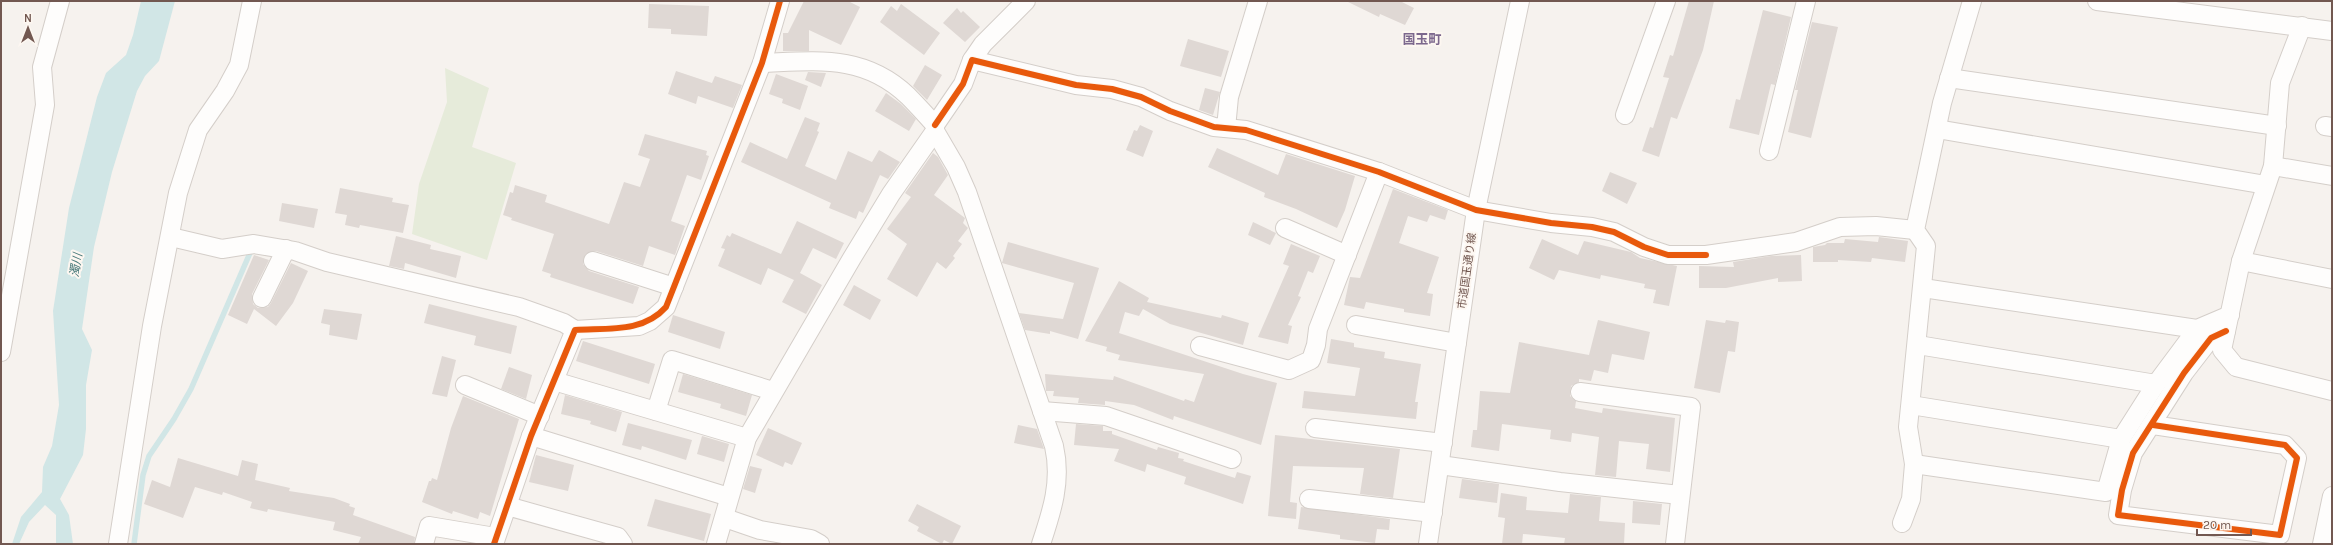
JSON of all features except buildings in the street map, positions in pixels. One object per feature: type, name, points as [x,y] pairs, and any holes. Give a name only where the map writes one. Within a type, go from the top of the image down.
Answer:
[{"type":"street","points":[[1,352],[45,105],[42,67],[60,1]]},
{"type":"street","points":[[118,544],[152,326],[171,237],[178,193],[198,130],[225,91],[239,65],[252,1]]},
{"type":"street","points":[[171,237],[222,250],[254,244],[286,250],[327,262],[478,296],[519,307],[564,324],[575,330],[638,326],[650,321],[666,306],[762,63],[780,1]]},
{"type":"street","points":[[716,544],[725,518],[729,497],[747,438],[773,391],[891,194],[963,84],[972,60],[983,44],[1026,1]]},
{"type":"street","points":[[1226,128],[1229,97],[1258,1]]},
{"type":"street","name":"市道国玉通り線","points":[[1428,544],[1476,210],[1520,1]]},
{"type":"street","points":[[1625,115],[1666,1]]},
{"type":"street","points":[[1769,151],[1806,1]]},
{"type":"street","points":[[1902,523],[1911,498],[1914,464],[1908,427],[1918,345],[1926,246],[1915,230],[1949,78],[1972,1]]},
{"type":"street","points":[[2097,1],[2332,30]]},
{"type":"street","points":[[2302,26],[2280,83],[2273,166],[2241,261],[2222,350],[2236,368],[2332,391]]},
{"type":"street","points":[[762,63],[821,60],[852,64],[876,74],[907,95],[935,128],[956,167],[967,192],[1058,463],[1054,505],[1041,544]]},
{"type":"street","points":[[972,60],[1076,85],[1112,89],[1141,97],[1170,111],[1214,127],[1246,130],[1379,172],[1476,210],[1551,223],[1592,227],[1614,232],[1644,247],[1668,254],[1706,255],[1796,242],[1840,227],[1876,226],[1915,230]]},
{"type":"street","points":[[1949,78],[2277,126]]},
{"type":"street","points":[[1937,128],[2266,185]]},
{"type":"street","points":[[2273,166],[2332,176]]},
{"type":"street","points":[[1200,346],[1289,370],[1311,360],[1316,345],[1318,329],[1379,172]]},
{"type":"street","points":[[1285,228],[1347,255]]},
{"type":"street","points":[[262,298],[286,250]]},
{"type":"street","points":[[593,261],[674,287]]},
{"type":"street","points":[[2241,261],[2332,279]]},
{"type":"street","points":[[1923,288],[2197,329],[2228,323]]},
{"type":"street","points":[[2153,425],[2285,445],[2297,458],[2280,535],[2118,515],[2122,490],[2133,453],[2153,425],[2193,361],[2211,338],[2228,323]]},
{"type":"street","points":[[1356,325],[1457,343]]},
{"type":"street","points":[[1914,464],[2106,492],[2121,439],[2156,384],[2197,329]]},
{"type":"street","points":[[424,544],[429,526],[495,541],[531,436],[575,330]]},
{"type":"street","points":[[1918,345],[2156,384]]},
{"type":"street","points":[[656,411],[672,360],[773,391]]},
{"type":"street","points":[[554,380],[747,438]]},
{"type":"street","points":[[465,385],[540,416]]},
{"type":"street","points":[[1580,392],[1691,407],[1675,544]]},
{"type":"street","points":[[1911,405],[2121,439]]},
{"type":"street","points":[[1042,412],[1106,416],[1232,459]]},
{"type":"street","points":[[1315,428],[1443,443]]},
{"type":"street","points":[[531,436],[729,497]]},
{"type":"street","points":[[1440,465],[1560,482],[1680,495]]},
{"type":"street","points":[[2322,544],[2332,496]]},
{"type":"street","points":[[1310,499],[1433,513]]},
{"type":"street","points":[[507,506],[618,537],[623,544]]},
{"type":"street","points":[[725,518],[760,530],[811,539],[820,544]]},
{"type":"green space","points":[[445,68],[489,88],[472,147],[516,163],[487,260],[412,234],[419,184],[447,102]]},
{"type":"water","name":"濁川","points":[[141,1],[175,1],[159,61],[145,76],[137,91],[112,172],[94,247],[82,329],[92,350],[86,385],[86,429],[83,455],[60,499],[69,515],[73,544],[56,544],[56,515],[45,505],[29,522],[19,544],[12,544],[21,517],[42,492],[43,467],[52,446],[59,405],[53,311],[69,208],[97,97],[106,73],[126,55],[133,35]]},
{"type":"waterway","points":[[134,544],[143,475],[149,456],[174,419],[191,389],[250,253]]},
{"type":"cycle path","points":[[494,544],[531,436],[575,330],[612,329],[636,325],[647,321],[666,307],[762,63],[780,1]]},
{"type":"cycle path","points":[[935,125],[963,84],[972,60],[1076,85],[1112,89],[1141,97],[1170,111],[1214,127],[1246,130],[1379,172],[1476,210],[1551,223],[1592,227],[1614,232],[1644,247],[1668,255],[1706,255]]},
{"type":"cycle path","points":[[2153,425],[2285,445],[2297,458],[2280,535],[2118,515],[2122,490],[2133,453],[2184,373],[2211,338],[2226,331]]},
{"type":"district","name":"国玉町","points":[[1422,39]]}]
